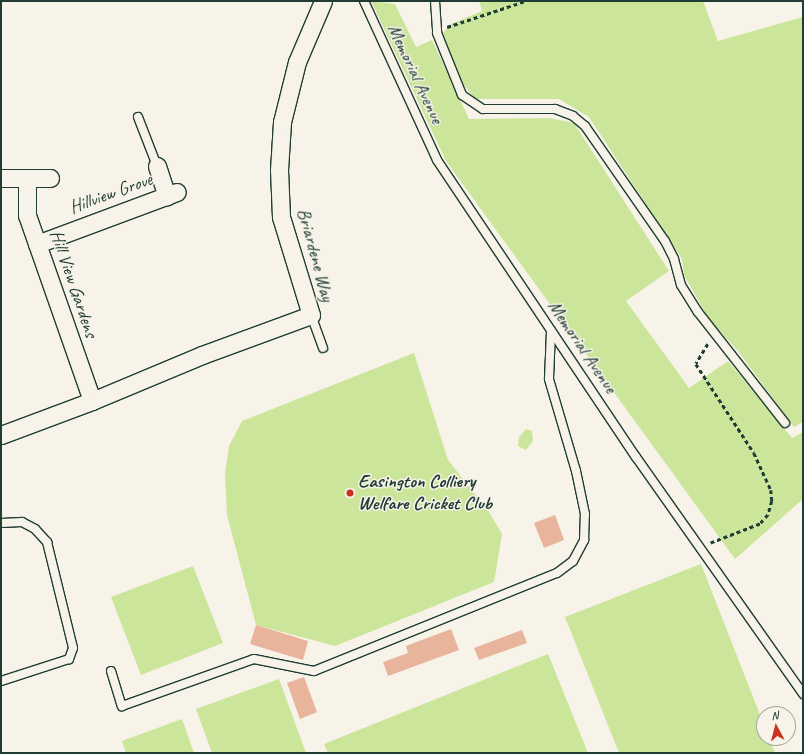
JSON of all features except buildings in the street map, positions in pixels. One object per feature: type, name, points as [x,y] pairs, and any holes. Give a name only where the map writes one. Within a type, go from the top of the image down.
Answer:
[{"type":"street","name":"Briardene Way","points":[[1,435],[92,401],[202,355],[311,315],[281,217],[279,170],[282,122],[297,62],[323,1]]},
{"type":"street","name":"Hillview Grove","points":[[37,244],[172,194],[157,166]]},
{"type":"street","points":[[2,178],[50,178]]},
{"type":"street","name":"Hill View Gardens","points":[[28,178],[27,215],[92,401]]},
{"type":"lane","name":"Memorial Avenue","points":[[364,1],[437,160],[636,458],[701,547],[803,694]]},
{"type":"lane","points":[[435,1],[437,30],[462,95],[472,104],[483,109],[555,109],[573,116],[585,126],[665,241],[674,259],[681,285],[714,333],[785,423]]},
{"type":"lane","points":[[138,117],[157,166]]},
{"type":"lane","points":[[311,315],[323,348]]},
{"type":"lane","points":[[111,671],[122,706],[254,659],[314,671],[557,573],[573,561],[584,540],[585,514],[576,471],[550,379],[551,331]]},
{"type":"lane","points":[[1,523],[22,522],[35,529],[46,542],[73,648],[69,659],[1,681]]},
{"type":"path","points":[[437,30],[524,1]]},
{"type":"path","points":[[701,547],[760,524],[768,515],[772,501],[771,490],[754,453],[696,364],[714,333]]},
{"type":"green space","points":[[371,1],[395,4],[416,47],[432,40],[469,119],[549,118],[574,123],[669,271],[626,301],[689,388],[728,361],[792,438],[803,432],[803,499],[735,559],[446,161]]},
{"type":"green space","points":[[479,1],[703,1],[718,41],[803,17],[803,422],[794,427],[738,351],[708,318],[684,275],[682,259],[589,117],[559,99],[475,99],[460,80],[440,36],[451,24],[482,11]]},
{"type":"green space","name":"Easington Colliery Welfare Cricket Club","points":[[414,353],[448,460],[489,512],[502,534],[494,582],[335,646],[256,625],[227,515],[225,474],[229,446],[242,421]]},
{"type":"green space","points":[[526,429],[532,431],[533,441],[526,450],[518,446],[519,437]]},
{"type":"green space","points":[[701,564],[757,706],[756,746],[772,746],[775,753],[619,753],[565,617]]},
{"type":"green space","points":[[193,566],[223,643],[141,675],[111,597]]},
{"type":"green space","points":[[548,654],[588,753],[328,753],[324,744]]},
{"type":"green space","points":[[279,679],[306,753],[212,753],[196,709]]},
{"type":"green space","points":[[182,719],[194,753],[126,753],[122,741]]},
{"type":"place","name":"Easington Colliery Welfare Cricket Club","points":[[350,493]]}]
